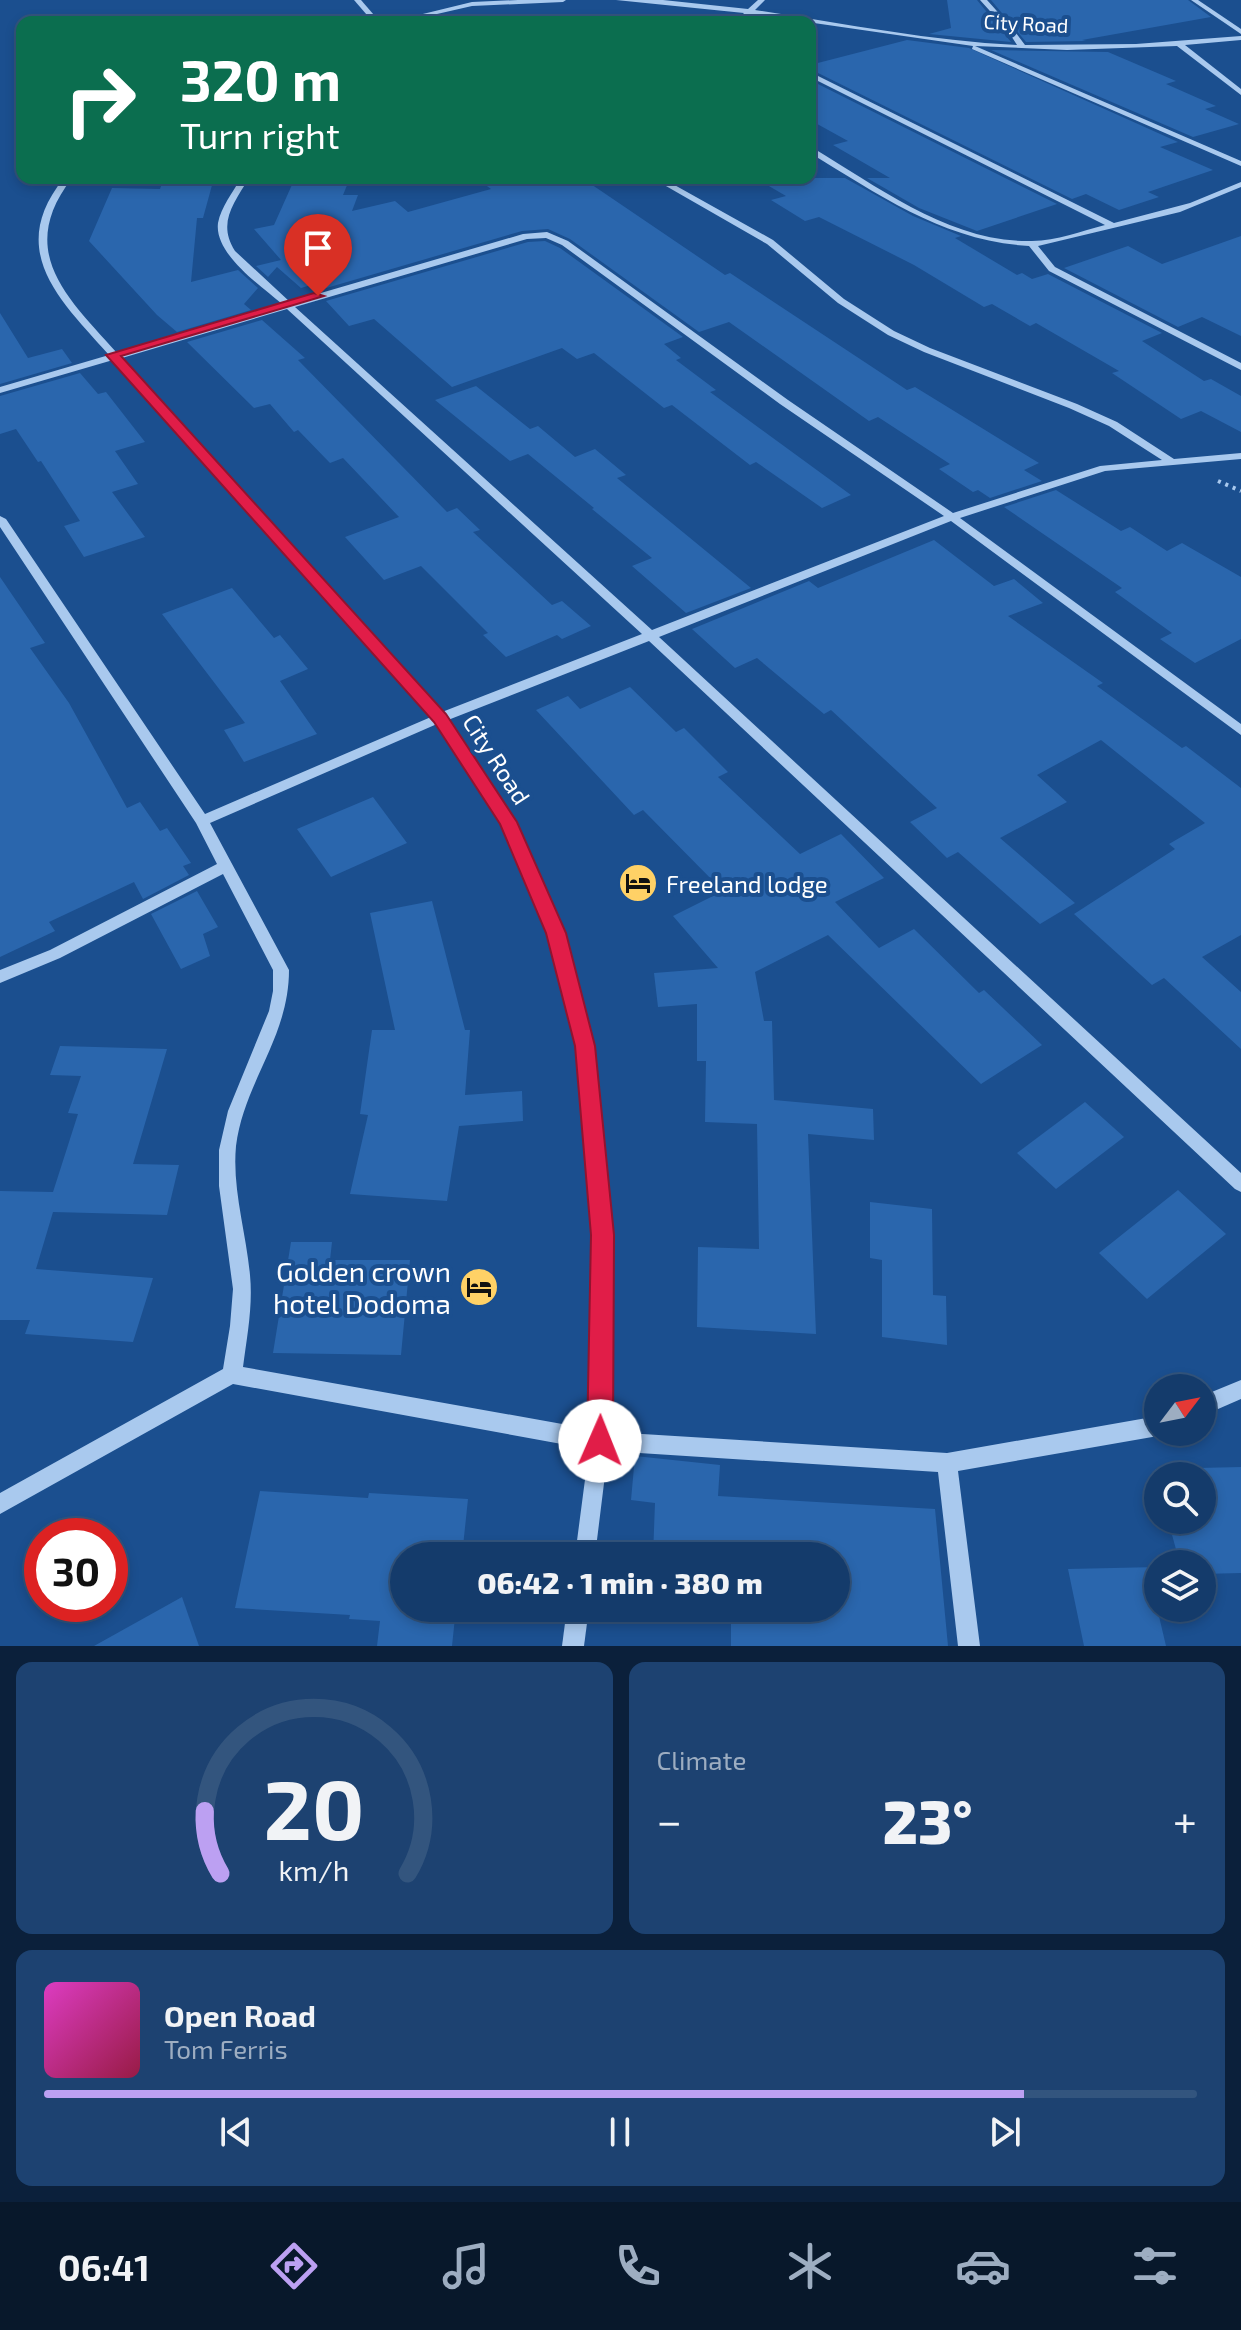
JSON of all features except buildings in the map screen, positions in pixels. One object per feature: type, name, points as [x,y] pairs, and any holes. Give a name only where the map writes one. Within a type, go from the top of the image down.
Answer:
[{"type":"street","points":[[357,0],[372,16]]},
{"type":"street","points":[[419,16],[472,4],[563,0]]},
{"type":"street","name":"City Road","points":[[619,0],[776,16]]},
{"type":"street","points":[[744,16],[762,0]]},
{"type":"street","points":[[983,0],[1023,48]]},
{"type":"street","points":[[1194,0],[1241,35]]},
{"type":"street","name":"City Road","points":[[816,22],[962,43],[1023,48],[1113,50],[1241,35]]},
{"type":"street","points":[[962,43],[1241,164]]},
{"type":"street","points":[[1179,44],[1241,93]]},
{"type":"street","points":[[816,77],[1113,226]]},
{"type":"street","points":[[816,153],[948,227],[1000,240],[1032,244],[1209,200],[1241,184]]},
{"type":"street","name":"City Road","points":[[62,184],[57,189],[45,229],[44,264],[69,305],[440,718],[508,822],[556,933],[585,1046],[602,1235],[600,1441],[587,1542]]},
{"type":"street","points":[[242,184],[222,220],[223,242],[1241,1184]]},
{"type":"street","points":[[667,184],[770,242],[841,301],[891,333],[1113,424],[1170,460]]},
{"type":"street","points":[[1226,192],[1241,199]]},
{"type":"street","points":[[0,390],[526,236],[547,235],[565,243],[784,402],[952,517],[1241,731]]},
{"type":"street","points":[[1032,244],[1052,269],[1241,367]]},
{"type":"street","points":[[202,821],[440,718],[952,517],[1104,468],[1241,456]]},
{"type":"street","points":[[0,519],[202,821],[281,970],[283,989],[277,1011],[230,1130],[227,1189],[241,1276],[242,1305],[232,1374]]},
{"type":"street","points":[[0,977],[55,954],[227,865]]},
{"type":"street","points":[[0,1504],[232,1374],[600,1441],[947,1463],[1144,1428]]},
{"type":"street","points":[[1216,1400],[1241,1389]]},
{"type":"street","points":[[947,1463],[969,1646]]},
{"type":"street","points":[[573,1646],[576,1622]]},
{"type":"place","name":"Freeland lodge","points":[[638,883]]},
{"type":"place","name":"Golden crown hotel Dodoma","points":[[479,1287]]},
{"type":"route","points":[[318,296],[113,355],[440,718],[508,822],[556,933],[585,1046],[602,1235],[600,1441]]}]
